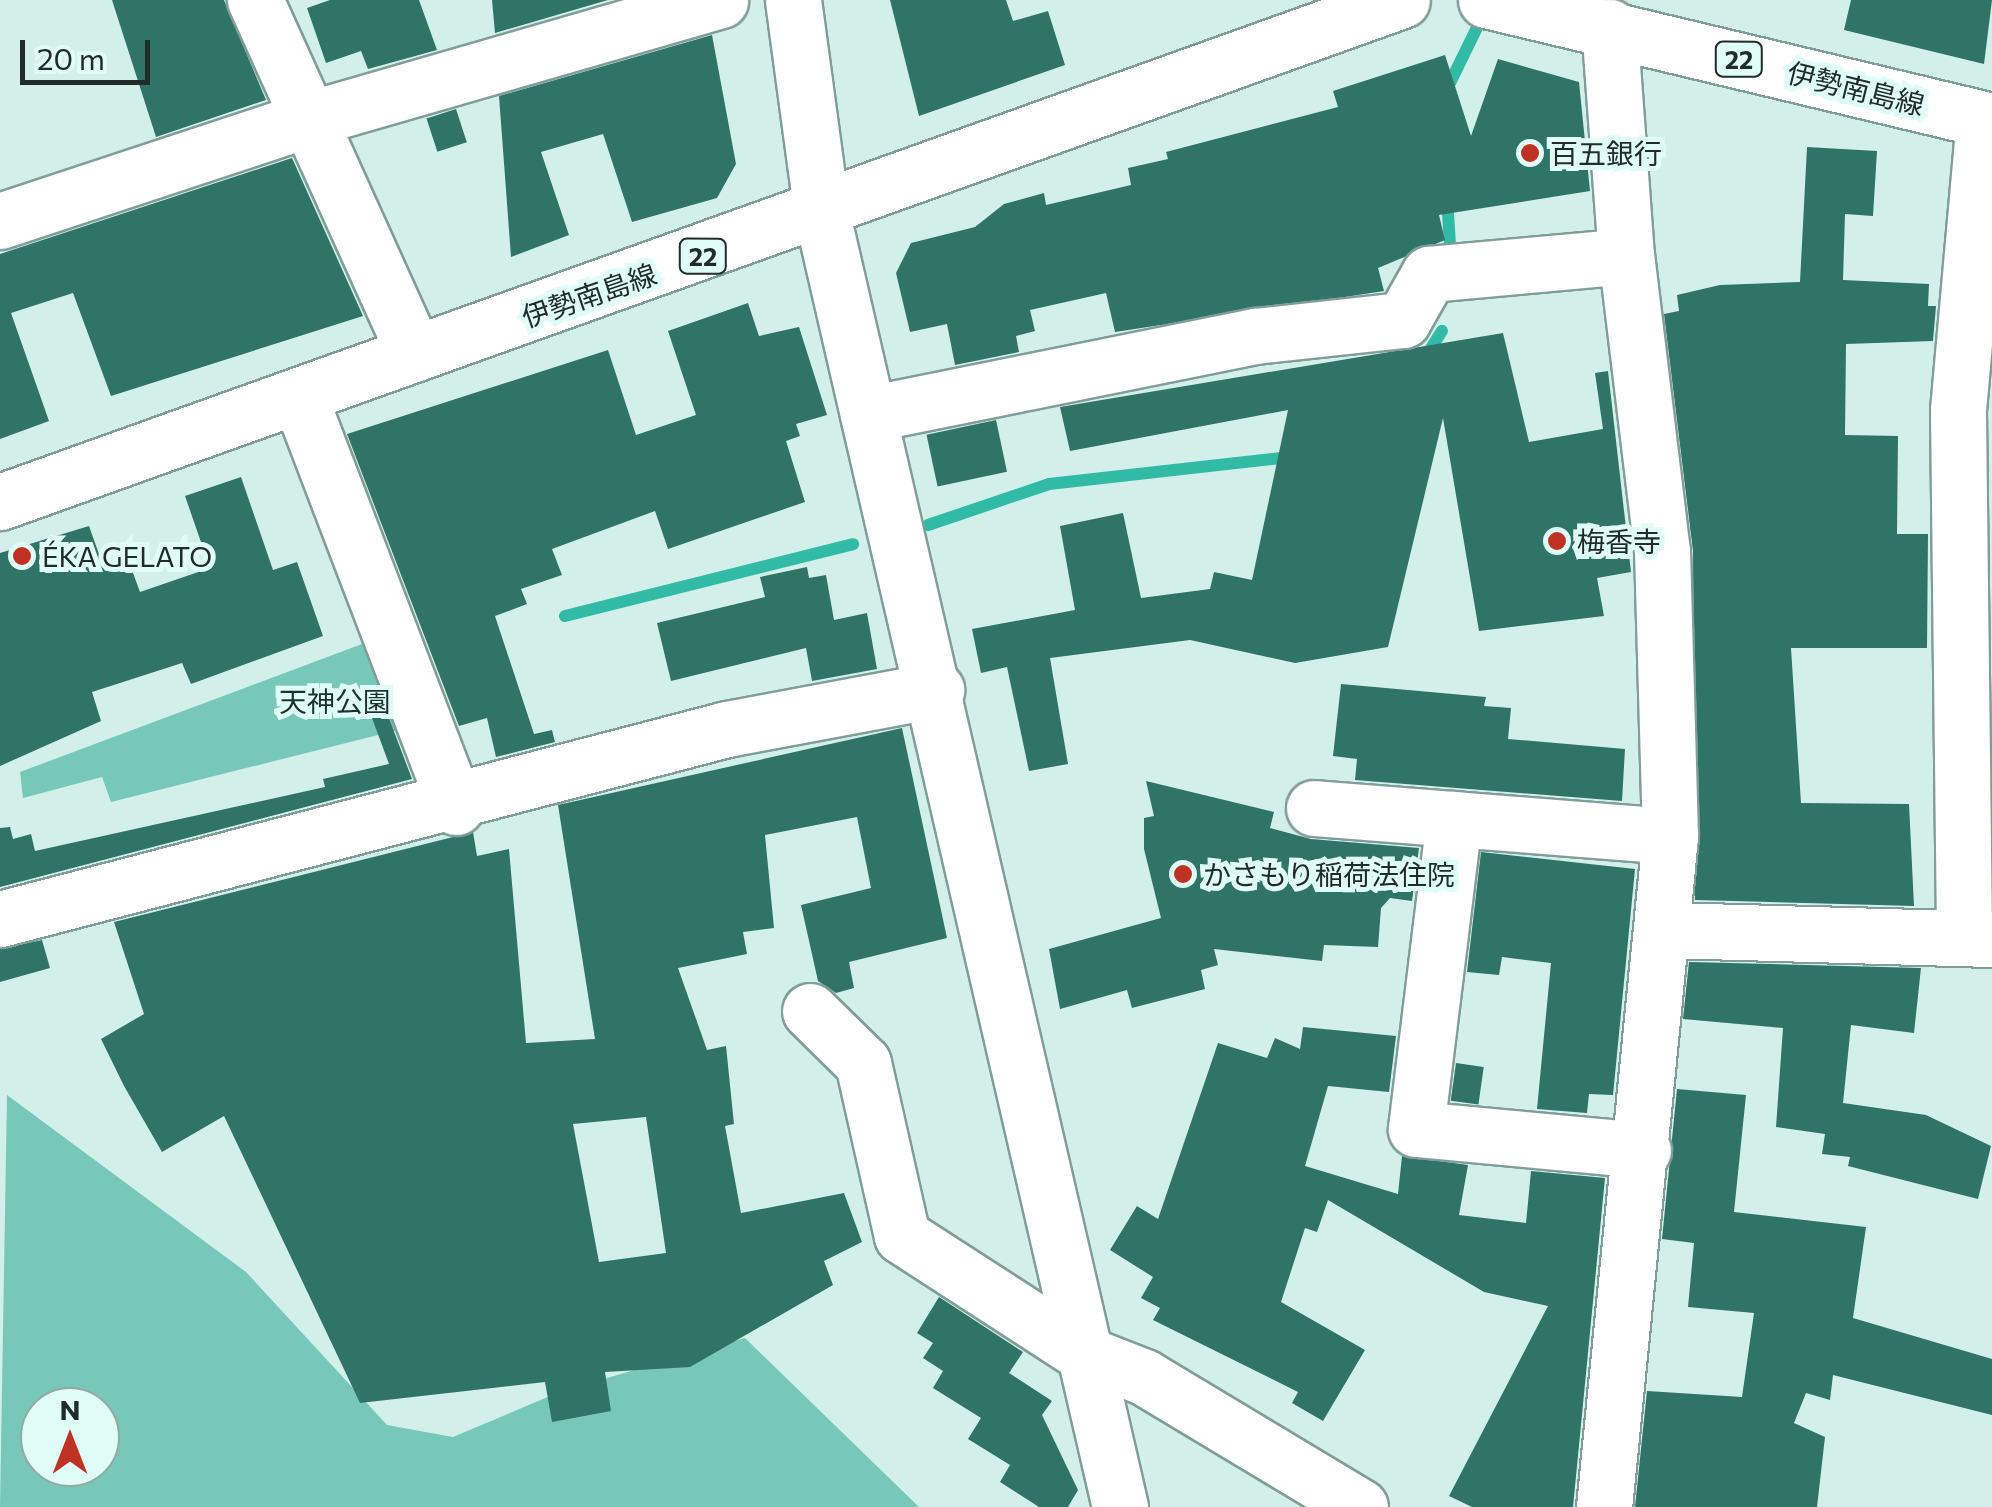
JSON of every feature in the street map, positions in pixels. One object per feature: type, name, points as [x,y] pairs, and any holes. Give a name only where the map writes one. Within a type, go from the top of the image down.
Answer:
[{"type":"street","points":[[256,0],[415,354]]},
{"type":"street","points":[[0,221],[309,119],[720,0]]},
{"type":"street","points":[[793,0],[822,214],[936,690],[1120,1507]]},
{"type":"street","name":"伊勢南島線","points":[[0,502],[822,214],[1402,0]]},
{"type":"street","name":"伊勢南島線","points":[[1486,0],[1988,121]]},
{"type":"street","points":[[1604,1507],[1668,930],[1670,836],[1662,552],[1626,256],[1609,27]]},
{"type":"street","points":[[1668,930],[1978,936],[1958,410],[1988,121]]},
{"type":"street","points":[[868,414],[1255,336],[1403,320],[1429,274],[1626,256]]},
{"type":"street","points":[[298,396],[456,806]]},
{"type":"street","points":[[0,919],[456,806],[727,729],[936,690]]},
{"type":"street","points":[[1314,808],[1670,836]]},
{"type":"street","points":[[1454,819],[1416,1129],[1643,1150]]},
{"type":"street","points":[[810,1011],[863,1063],[902,1236],[1083,1353],[1144,1377],[1360,1507]]},
{"type":"green space","name":"天神公園","points":[[362,644],[398,730],[111,802],[102,777],[23,798],[20,772]]},
{"type":"green space","points":[[7,1095],[246,1272],[387,1425],[453,1437],[562,1391],[745,1338],[919,1507],[0,1507]]},
{"type":"building","points":[[112,0],[224,0],[266,100],[156,137]]},
{"type":"building","points":[[330,0],[419,0],[437,50],[368,69],[361,51],[326,63],[307,8]]},
{"type":"building","points":[[492,0],[608,0],[495,33]]},
{"type":"building","points":[[890,0],[1006,0],[1013,21],[1048,11],[1065,65],[919,116]]},
{"type":"building","points":[[1851,0],[1992,0],[1984,64],[1844,30]]},
{"type":"building","points":[[712,35],[736,164],[717,198],[632,222],[603,134],[541,152],[569,235],[511,257],[499,96]]},
{"type":"building","points":[[1445,55],[1471,136],[1498,59],[1579,82],[1590,191],[1439,215],[1445,240],[1378,268],[1384,291],[1115,332],[1106,293],[1030,310],[1035,331],[1016,336],[1019,352],[955,365],[947,324],[910,332],[896,273],[911,243],[975,227],[1004,204],[1044,193],[1046,205],[1131,185],[1128,168],[1168,159],[1166,152],[1338,107],[1333,91]]},
{"type":"building","points":[[456,109],[467,142],[437,152],[427,119]]},
{"type":"building","points":[[1807,147],[1877,151],[1873,216],[1845,214],[1843,280],[1929,284],[1928,306],[1936,306],[1933,341],[1846,344],[1845,435],[1898,436],[1897,534],[1928,534],[1927,648],[1791,648],[1801,803],[1909,804],[1914,906],[1695,900],[1693,551],[1664,314],[1679,311],[1677,295],[1720,285],[1800,282]]},
{"type":"building","points":[[292,158],[363,316],[111,396],[73,293],[11,313],[49,421],[0,439],[0,254]]},
{"type":"building","points":[[748,303],[759,336],[799,327],[827,415],[796,424],[800,436],[786,441],[805,502],[668,549],[655,511],[552,549],[562,575],[521,589],[527,604],[495,616],[534,734],[552,730],[555,742],[496,757],[487,718],[459,726],[347,434],[608,350],[636,435],[696,415],[668,331]]},
{"type":"building","points":[[1503,333],[1529,442],[1603,429],[1595,373],[1608,371],[1631,572],[1597,578],[1604,616],[1479,631],[1443,418],[1388,647],[1295,663],[1190,640],[1050,658],[1068,764],[1029,771],[1007,667],[981,673],[972,629],[1075,610],[1060,526],[1123,513],[1141,598],[1210,589],[1214,572],[1252,580],[1288,410],[1070,451],[1060,407]]},
{"type":"building","points":[[996,420],[1007,472],[938,487],[927,435]]},
{"type":"building","points":[[241,477],[273,570],[297,562],[323,636],[191,684],[182,663],[92,692],[101,721],[0,766],[0,553],[89,526],[105,571],[129,562],[140,592],[210,568],[185,496]]},
{"type":"building","points":[[807,567],[809,578],[826,575],[834,620],[867,613],[877,669],[812,681],[806,648],[671,681],[657,623],[765,597],[760,577]]},
{"type":"building","points":[[1341,684],[1486,697],[1484,706],[1511,708],[1508,739],[1625,749],[1622,801],[1355,780],[1357,759],[1333,756]]},
{"type":"building","points":[[387,713],[412,779],[0,887],[0,828],[10,827],[13,839],[31,834],[35,851],[325,787],[323,779],[389,764],[372,718]]},
{"type":"building","points":[[902,728],[947,938],[849,962],[854,988],[836,993],[818,981],[801,905],[871,888],[857,817],[765,835],[774,928],[743,932],[747,954],[678,968],[707,1050],[726,1046],[734,1124],[725,1126],[741,1213],[844,1193],[862,1242],[824,1261],[833,1285],[690,1367],[605,1372],[611,1411],[552,1422],[545,1382],[360,1403],[224,1116],[162,1152],[124,1086],[101,1039],[144,1014],[114,922],[473,832],[477,856],[509,849],[526,1043],[595,1039],[558,805]],"holes":[[[646,1117],[666,1253],[599,1262],[573,1124]]]},
{"type":"building","points":[[1146,781],[1274,812],[1270,828],[1311,839],[1419,848],[1412,901],[1390,898],[1381,908],[1378,947],[1324,945],[1322,961],[1214,949],[1218,965],[1201,970],[1205,989],[1132,1008],[1127,990],[1060,1009],[1049,949],[1161,918],[1144,849],[1144,818],[1154,816]]},
{"type":"building","points":[[1481,852],[1635,869],[1613,1095],[1589,1094],[1587,1113],[1537,1109],[1551,963],[1502,957],[1499,975],[1467,972]]},
{"type":"building","points":[[42,940],[50,968],[0,982],[0,949]]},
{"type":"building","points":[[1689,962],[1921,968],[1914,1033],[1851,1025],[1843,1103],[1926,1115],[1991,1146],[1978,1199],[1848,1166],[1850,1157],[1822,1154],[1825,1134],[1776,1127],[1783,1028],[1683,1019]]},
{"type":"building","points":[[1303,1027],[1396,1036],[1389,1092],[1328,1086],[1305,1166],[1398,1194],[1402,1156],[1468,1165],[1459,1215],[1526,1223],[1531,1171],[1605,1178],[1573,1507],[1472,1507],[1449,1496],[1548,1306],[1484,1292],[1328,1200],[1317,1232],[1305,1228],[1281,1302],[1365,1350],[1323,1421],[1292,1403],[1298,1392],[1153,1320],[1160,1308],[1141,1298],[1153,1277],[1110,1250],[1137,1206],[1158,1219],[1218,1043],[1267,1058],[1275,1038],[1300,1049]]},
{"type":"building","points":[[1456,1063],[1484,1067],[1478,1105],[1451,1101]]},
{"type":"building","points":[[1677,1089],[1746,1095],[1734,1212],[1866,1227],[1853,1318],[1992,1359],[1992,1415],[1833,1375],[1830,1400],[1806,1393],[1794,1423],[1825,1437],[1817,1507],[1635,1507],[1647,1391],[1742,1397],[1754,1313],[1688,1307],[1694,1243],[1662,1239]]},
{"type":"building","points":[[939,1297],[1023,1352],[1009,1373],[1052,1401],[1042,1415],[1078,1490],[1068,1507],[1039,1507],[1000,1482],[1010,1465],[968,1439],[981,1418],[933,1388],[943,1371],[923,1358],[933,1343],[917,1333]]},
{"type":"waterway","points":[[1447,89],[1485,11]]},
{"type":"waterway","points":[[1447,197],[1451,261]]},
{"type":"waterway","points":[[1425,358],[1442,331]]},
{"type":"waterway","points":[[928,525],[1049,484],[1291,457]]},
{"type":"waterway","points":[[565,616],[853,544]]},
{"type":"place","name":"百五銀行","points":[[1530,153]]},
{"type":"place","name":"梅香寺","points":[[1557,541]]},
{"type":"place","name":"ÉKA GELATO","points":[[22,556]]},
{"type":"place","name":"かさもり稲荷法住院","points":[[1183,874]]}]
